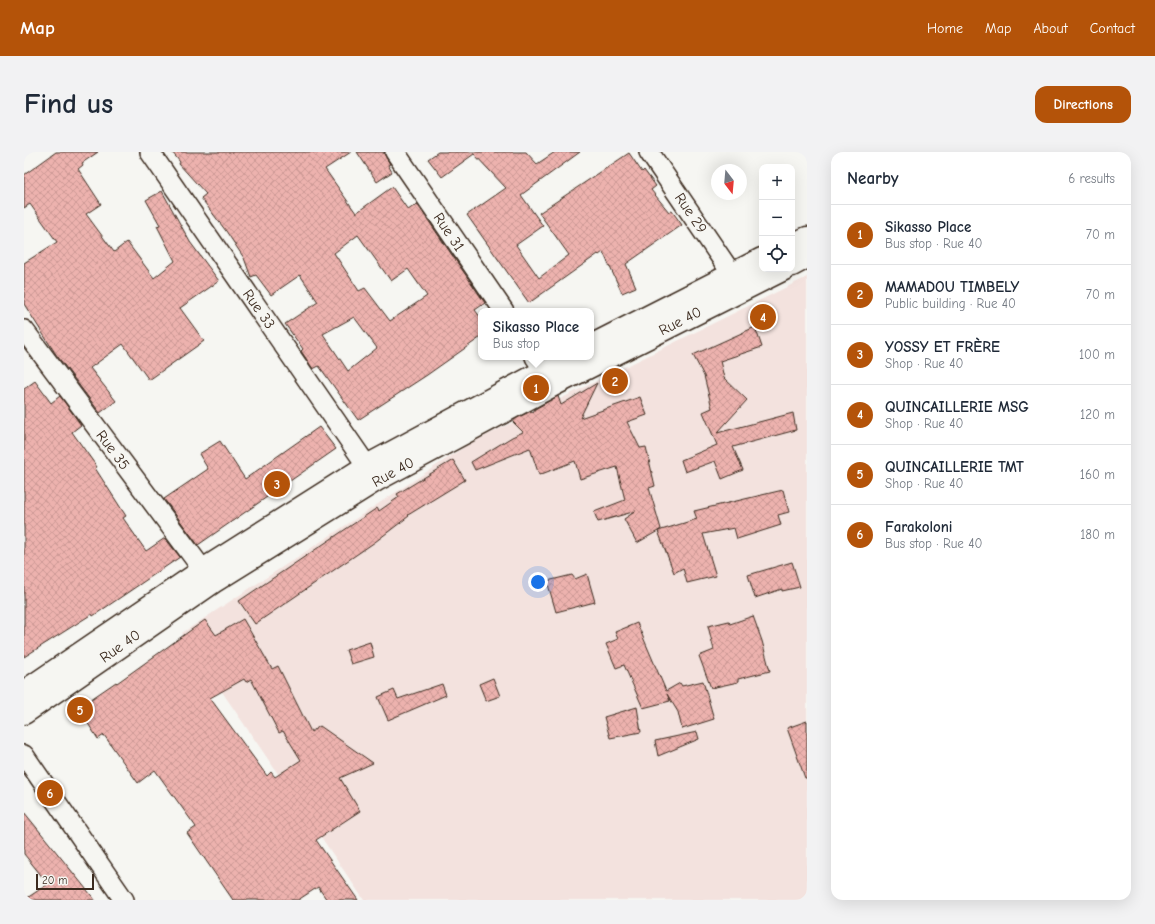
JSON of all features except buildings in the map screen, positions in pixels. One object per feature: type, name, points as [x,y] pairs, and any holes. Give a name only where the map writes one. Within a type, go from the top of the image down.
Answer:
[{"type":"main road","points":[[795,244],[807,238]]},
{"type":"main road","points":[[795,263],[807,257]]},
{"type":"main road","name":"Rue 40","points":[[594,344],[759,260]]},
{"type":"main road","name":"Rue 40","points":[[24,713],[213,582],[378,479],[555,384],[778,272]]},
{"type":"main road","name":"Rue 40","points":[[24,692],[203,570],[367,466],[540,364],[557,360]]},
{"type":"street","name":"Rue 33","points":[[150,152],[367,466]]},
{"type":"street","name":"Rue 31","points":[[395,152],[502,308]]},
{"type":"street","name":"Rue 29","points":[[649,152],[732,274]]},
{"type":"street","name":"Rue 35","points":[[24,330],[203,570]]},
{"type":"street","points":[[24,755],[124,900]]},
{"type":"shaded area","points":[[807,277],[807,900],[364,900],[182,633],[469,444]]},
{"type":"place","name":"QUINCAILLERIE MSG","points":[[763,317]]},
{"type":"place","name":"MAMADOU TIMBELY","points":[[615,381]]},
{"type":"place","name":"Sikasso Place","points":[[536,388]]},
{"type":"place","name":"YOSSY ET FRÈRE","points":[[277,484]]},
{"type":"place","name":"QUINCAILLERIE TMT","points":[[80,710]]},
{"type":"place","name":"Farakoloni","points":[[50,793]]}]
